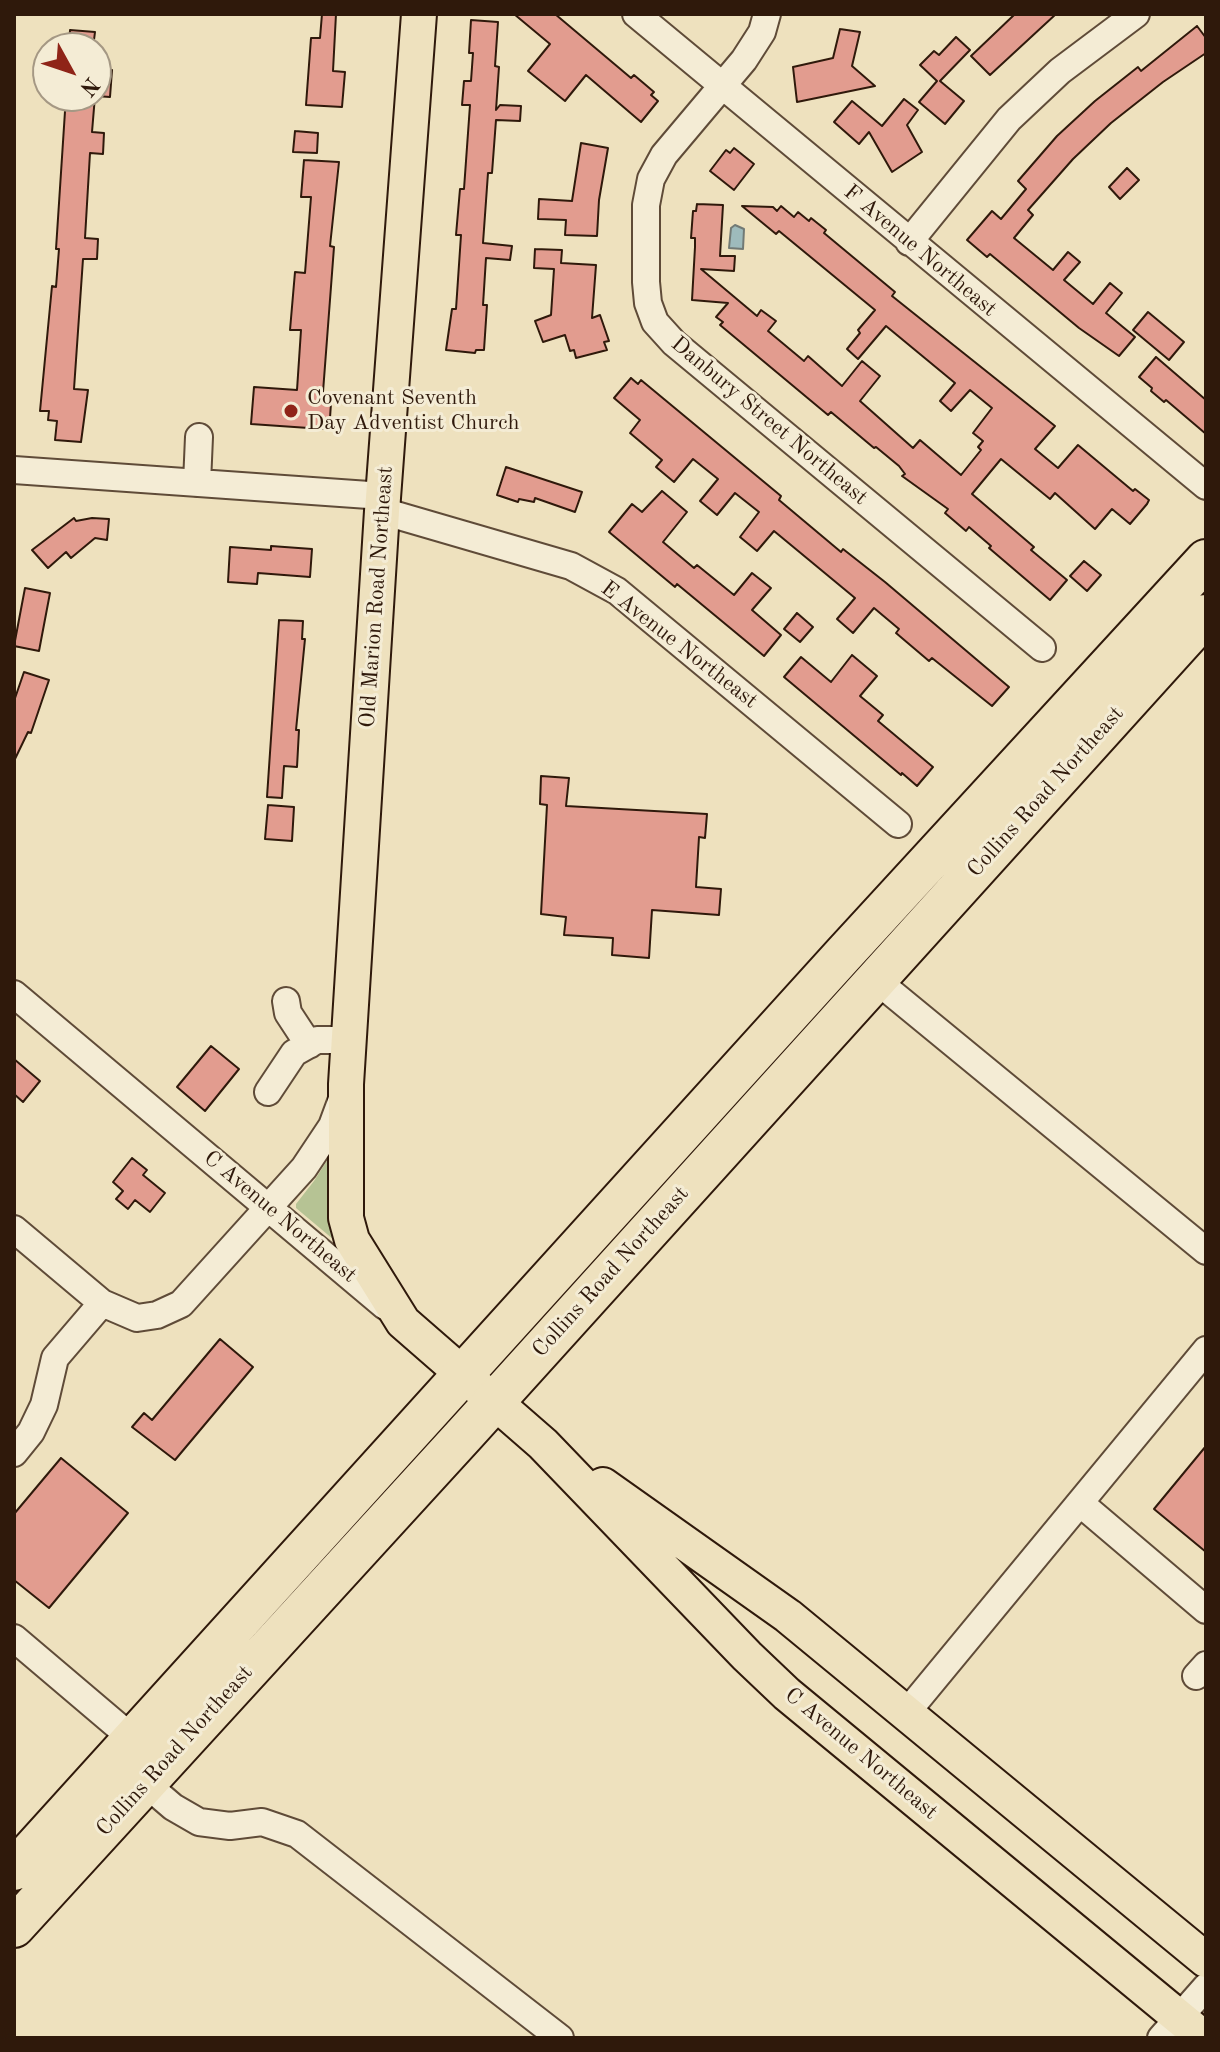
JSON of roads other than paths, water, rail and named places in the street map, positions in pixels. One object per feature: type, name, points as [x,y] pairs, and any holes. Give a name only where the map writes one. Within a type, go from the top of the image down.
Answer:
[{"type":"highway","name":"Collins Road Northeast","points":[[14,1870],[1206,560]]},
{"type":"highway","name":"Collins Road Northeast","points":[[14,1927],[1206,615]]},
{"type":"main road","name":"Old Marion Road Northeast","points":[[403,1322],[352,1240],[346,1218],[346,1084],[383,504],[419,14]]},
{"type":"main road","name":"C Avenue Northeast","points":[[403,1322],[543,1444],[716,1625],[787,1694],[1181,2031]]},
{"type":"main road","name":"C Avenue Northeast","points":[[543,1444],[740,1580],[907,1712],[1206,1960]]},
{"type":"street","name":"F Avenue Northeast","points":[[636,14],[1206,486]]},
{"type":"street","name":"Danbury Street Northeast","points":[[767,14],[762,32],[723,87],[664,155],[651,179],[646,205],[646,282],[648,303],[655,322],[674,343],[1042,648]]},
{"type":"street","points":[[909,242],[1009,119],[1060,71],[1136,14]]},
{"type":"street","points":[[197,483],[199,437]]},
{"type":"street","name":"E Avenue Northeast","points":[[14,470],[197,483],[383,504],[571,566],[617,591],[898,824]]},
{"type":"street","points":[[876,980],[1206,1251]]},
{"type":"street","points":[[286,1001],[288,1013],[309,1045]]},
{"type":"street","name":"C Avenue Northeast","points":[[18,1004],[269,1207],[403,1322]]},
{"type":"street","points":[[268,1092],[294,1053],[317,1040],[349,1040]]},
{"type":"street","name":"Old Marion Road Northeast","points":[[14,1229],[102,1303],[137,1318],[157,1315],[181,1304],[319,1149],[332,1126],[346,1084]]},
{"type":"street","points":[[14,1453],[31,1432],[44,1405],[55,1358],[102,1303]]},
{"type":"street","points":[[907,1712],[1206,1350]]},
{"type":"street","points":[[1080,1503],[1206,1610]]},
{"type":"street","points":[[14,1638],[133,1739]]},
{"type":"street","points":[[145,1783],[173,1807],[199,1822],[230,1826],[262,1822],[297,1834],[560,2038]]},
{"type":"street","points":[[1181,2031],[1206,1987]]},
{"type":"water","points":[[735,225],[744,229],[743,249],[729,248],[731,228]]},
{"type":"place","name":"Covenant Seventh Day Adventist Church","points":[[291,411]]}]
